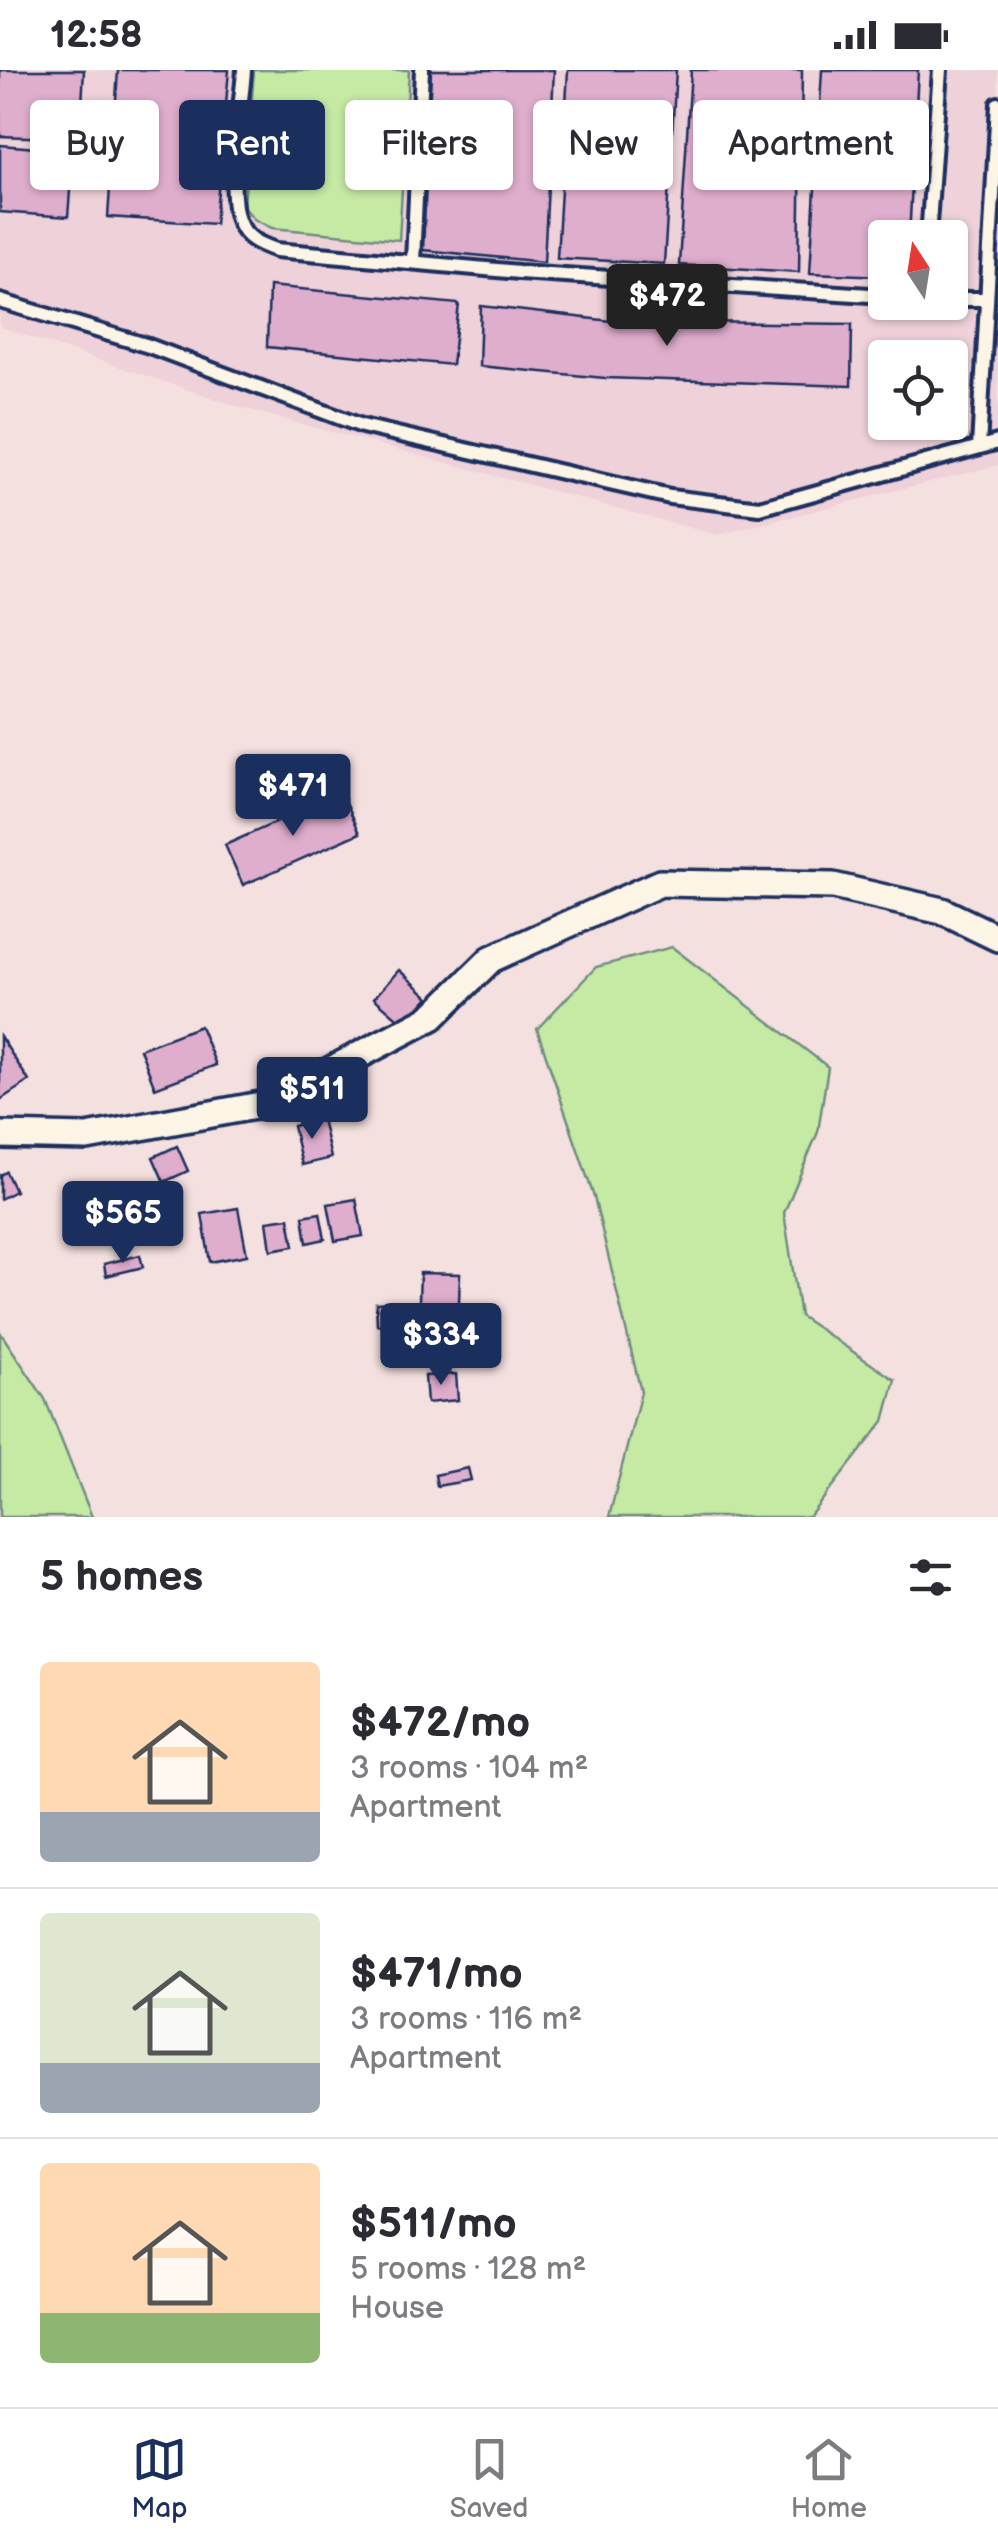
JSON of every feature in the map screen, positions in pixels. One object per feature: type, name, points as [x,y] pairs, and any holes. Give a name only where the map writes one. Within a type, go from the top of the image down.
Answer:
[{"type":"street","points":[[0,1136],[87,1137],[266,1104],[432,1018],[491,959],[660,882],[833,886],[942,911],[998,938]]},
{"type":"lane","points":[[244,70],[234,198],[239,222],[252,240],[276,250],[519,272],[868,295]]},
{"type":"lane","points":[[413,260],[422,70]]},
{"type":"lane","points":[[929,220],[940,70]]},
{"type":"lane","points":[[979,447],[998,104]]},
{"type":"lane","points":[[968,299],[987,298]]},
{"type":"lane","points":[[0,301],[149,346],[362,426],[670,497],[760,508],[998,442]]},
{"type":"shaded area","points":[[0,70],[998,70],[998,465],[717,535],[246,409],[0,327]]},
{"type":"green space","points":[[254,70],[409,70],[407,100],[345,100],[345,190],[402,190],[399,240],[272,228],[254,219],[244,207],[245,190],[325,190],[325,100],[252,100]]},
{"type":"green space","points":[[672,947],[828,1067],[818,1132],[784,1213],[800,1316],[895,1380],[884,1421],[809,1517],[609,1517],[641,1392],[594,1197],[537,1029],[596,967]]},
{"type":"green space","points":[[0,1332],[45,1399],[92,1517],[0,1517]]},
{"type":"building","points":[[0,70],[84,70],[82,100],[30,100],[30,137],[0,136]]},
{"type":"building","points":[[118,70],[229,70],[226,100],[179,100],[179,190],[218,190],[215,224],[108,217],[110,190],[159,190],[159,100],[116,100]]},
{"type":"building","points":[[431,70],[554,70],[552,100],[533,100],[533,190],[548,190],[544,262],[423,250],[426,190],[513,190],[513,100],[430,100]]},
{"type":"building","points":[[568,70],[676,70],[673,118],[673,100],[566,100]]},
{"type":"building","points":[[691,70],[802,70],[802,100],[693,100],[693,190],[800,190],[799,272],[679,265]]},
{"type":"building","points":[[822,70],[918,70],[916,100],[820,100]]},
{"type":"building","points":[[0,145],[30,147],[30,190],[70,190],[68,217],[0,212]]},
{"type":"building","points":[[561,190],[669,190],[664,264],[557,258]]},
{"type":"building","points":[[815,190],[912,190],[910,220],[868,220],[868,275],[810,273]]},
{"type":"building","points":[[269,286],[459,304],[452,365],[267,347]]},
{"type":"building","points":[[481,306],[611,321],[852,324],[851,386],[605,378],[479,366]]},
{"type":"building","points":[[342,793],[360,833],[243,885],[225,845]]},
{"type":"building","points":[[399,970],[429,997],[404,1024],[374,998]]},
{"type":"building","points":[[200,1026],[216,1065],[155,1088],[140,1049]]},
{"type":"building","points":[[0,1036],[29,1081],[0,1100]]},
{"type":"building","points":[[322,1119],[331,1158],[302,1165],[293,1126]]},
{"type":"building","points":[[177,1146],[188,1171],[164,1182],[153,1157]]},
{"type":"building","points":[[6,1172],[15,1191],[0,1199],[0,1175]]},
{"type":"building","points":[[356,1199],[363,1236],[335,1241],[328,1204]]},
{"type":"building","points":[[238,1208],[247,1255],[210,1262],[202,1214]]},
{"type":"building","points":[[320,1213],[325,1239],[307,1243],[303,1216]]},
{"type":"building","points":[[289,1218],[294,1246],[271,1250],[267,1221]]},
{"type":"building","points":[[140,1255],[143,1267],[106,1276],[104,1264]]},
{"type":"building","points":[[420,1273],[460,1274],[458,1330],[418,1329]]},
{"type":"building","points":[[395,1302],[396,1324],[377,1325],[376,1303]]},
{"type":"building","points":[[456,1374],[458,1400],[427,1403],[425,1376]]},
{"type":"building","points":[[468,1468],[471,1480],[437,1486],[435,1475]]}]
